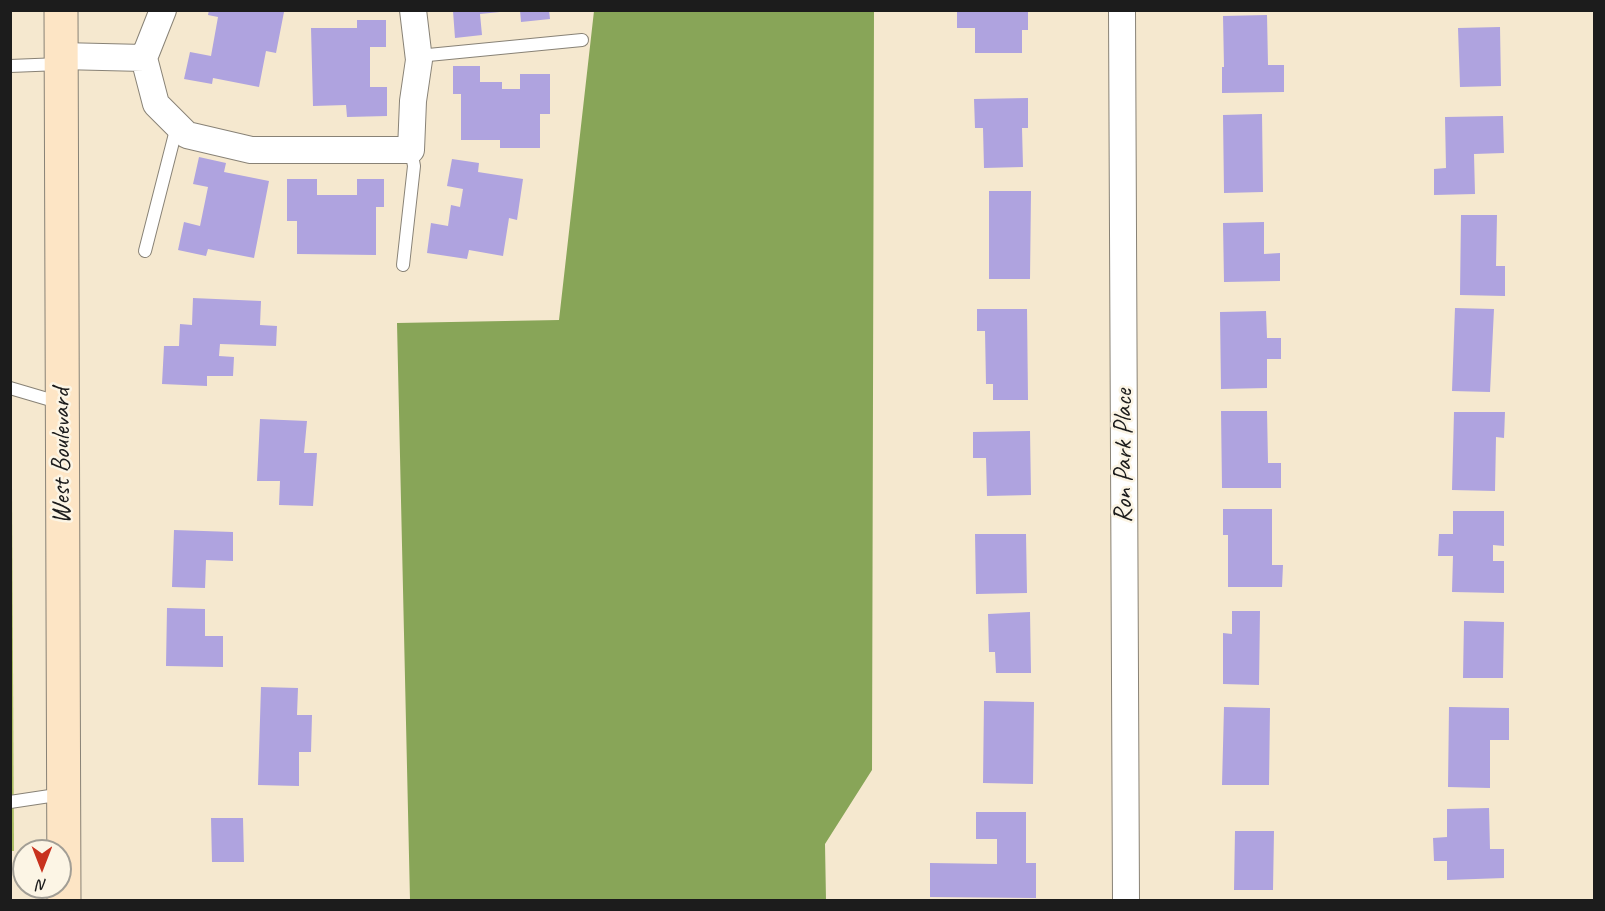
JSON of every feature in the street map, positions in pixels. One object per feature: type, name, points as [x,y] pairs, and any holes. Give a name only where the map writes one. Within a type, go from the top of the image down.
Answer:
[{"type":"street","name":"West Boulevard","points":[[61,10],[64,900]]},
{"type":"street","points":[[163,10],[144,58],[156,104],[188,135],[251,150],[411,150],[418,56],[413,10]]},
{"type":"street","name":"Ron Park Place","points":[[1122,10],[1126,900]]},
{"type":"street","points":[[61,60],[144,58]]},
{"type":"lane","points":[[418,56],[582,40]]},
{"type":"lane","points":[[10,66],[61,60]]},
{"type":"lane","points":[[145,251],[178,125]]},
{"type":"lane","points":[[404,265],[414,166],[411,150]]},
{"type":"lane","points":[[10,388],[62,403]]},
{"type":"lane","points":[[10,802],[64,794]]},
{"type":"green space","points":[[594,11],[874,11],[872,770],[825,844],[826,900],[410,900],[397,323],[559,320]]},
{"type":"green space","points":[[10,484],[12,484],[14,839],[12,839],[11,851]]},
{"type":"building","points":[[209,10],[284,12],[276,53],[266,51],[259,87],[213,78],[212,84],[184,79],[190,52],[211,56],[218,17],[208,15]]},
{"type":"building","points":[[500,10],[500,12],[480,14],[482,35],[455,38],[453,11]]},
{"type":"building","points":[[520,10],[549,10],[550,19],[521,22]]},
{"type":"building","points":[[957,10],[1028,10],[1028,30],[1022,30],[1022,53],[975,53],[975,28],[957,28]]},
{"type":"building","points":[[1267,15],[1268,65],[1284,65],[1284,92],[1222,93],[1223,16]]},
{"type":"building","points":[[357,20],[386,20],[386,47],[370,47],[370,87],[387,87],[387,116],[347,117],[346,105],[313,106],[311,28],[357,28]]},
{"type":"building","points":[[1500,27],[1501,86],[1460,87],[1458,28]]},
{"type":"building","points":[[453,66],[480,66],[480,82],[502,82],[502,89],[520,89],[520,74],[550,74],[550,114],[540,114],[540,148],[500,148],[500,140],[461,140],[461,94],[453,94]]},
{"type":"building","points":[[1028,98],[1028,128],[1022,128],[1023,167],[984,168],[983,128],[975,128],[974,99]]},
{"type":"building","points":[[1262,114],[1263,192],[1224,193],[1223,115]]},
{"type":"building","points":[[1503,116],[1504,153],[1474,154],[1475,194],[1434,195],[1434,169],[1446,168],[1445,117]]},
{"type":"building","points":[[199,157],[226,163],[224,172],[269,181],[254,258],[208,249],[206,256],[178,250],[184,222],[200,226],[208,187],[193,184]]},
{"type":"building","points":[[452,159],[479,163],[478,172],[523,179],[517,220],[509,218],[503,256],[469,250],[467,259],[427,253],[431,223],[448,226],[451,205],[460,207],[463,189],[447,186]]},
{"type":"building","points":[[287,179],[317,179],[317,195],[357,195],[357,179],[384,179],[384,207],[376,207],[376,255],[297,254],[297,221],[287,221]]},
{"type":"building","points":[[989,191],[1031,191],[1030,279],[989,279]]},
{"type":"building","points":[[1461,215],[1497,215],[1496,266],[1505,266],[1505,296],[1460,295]]},
{"type":"building","points":[[1264,222],[1264,254],[1280,253],[1280,281],[1224,282],[1223,223]]},
{"type":"building","points":[[193,298],[261,301],[260,325],[277,326],[276,346],[220,344],[219,356],[234,357],[233,376],[207,376],[207,386],[162,384],[164,346],[179,346],[180,324],[192,325]]},
{"type":"building","points":[[1455,308],[1494,309],[1490,392],[1452,391]]},
{"type":"building","points":[[977,309],[1027,309],[1028,400],[993,400],[993,384],[986,384],[985,331],[977,331]]},
{"type":"building","points":[[1266,311],[1267,338],[1281,338],[1281,359],[1267,359],[1267,388],[1221,389],[1220,312]]},
{"type":"building","points":[[1221,411],[1267,411],[1268,463],[1281,463],[1281,488],[1222,488]]},
{"type":"building","points":[[1454,412],[1505,412],[1504,438],[1496,437],[1495,491],[1452,490]]},
{"type":"building","points":[[260,419],[307,421],[304,453],[317,453],[313,506],[279,505],[280,481],[257,481]]},
{"type":"building","points":[[1030,431],[1031,495],[987,496],[986,458],[973,458],[973,432]]},
{"type":"building","points":[[1223,509],[1272,509],[1272,565],[1283,565],[1282,587],[1228,587],[1228,535],[1223,535]]},
{"type":"building","points":[[1453,511],[1504,511],[1504,546],[1493,545],[1493,561],[1504,561],[1504,593],[1452,592],[1453,556],[1438,556],[1439,534],[1453,534]]},
{"type":"building","points":[[174,530],[233,532],[233,561],[206,560],[205,588],[172,587]]},
{"type":"building","points":[[975,534],[1026,534],[1027,593],[976,594]]},
{"type":"building","points":[[167,608],[205,609],[205,636],[223,636],[223,667],[166,666]]},
{"type":"building","points":[[1232,611],[1260,611],[1259,685],[1223,684],[1223,633],[1232,634]]},
{"type":"building","points":[[1030,612],[1031,673],[996,673],[995,652],[989,652],[988,614]]},
{"type":"building","points":[[1464,621],[1504,622],[1503,678],[1463,678]]},
{"type":"building","points":[[261,687],[298,688],[297,715],[312,715],[311,752],[299,752],[299,786],[258,785]]},
{"type":"building","points":[[984,701],[1034,702],[1033,784],[983,783]]},
{"type":"building","points":[[1224,707],[1270,708],[1269,785],[1222,785]]},
{"type":"building","points":[[1449,707],[1509,708],[1509,740],[1490,740],[1490,788],[1448,787]]},
{"type":"building","points":[[1489,808],[1490,849],[1504,849],[1504,878],[1447,880],[1447,861],[1434,861],[1433,838],[1447,837],[1447,809]]},
{"type":"building","points":[[976,812],[1026,812],[1026,863],[1036,863],[1036,898],[930,897],[930,863],[997,864],[997,839],[976,839]]},
{"type":"building","points":[[211,818],[243,818],[244,862],[212,862]]},
{"type":"building","points":[[1235,831],[1274,831],[1273,890],[1234,890]]}]
